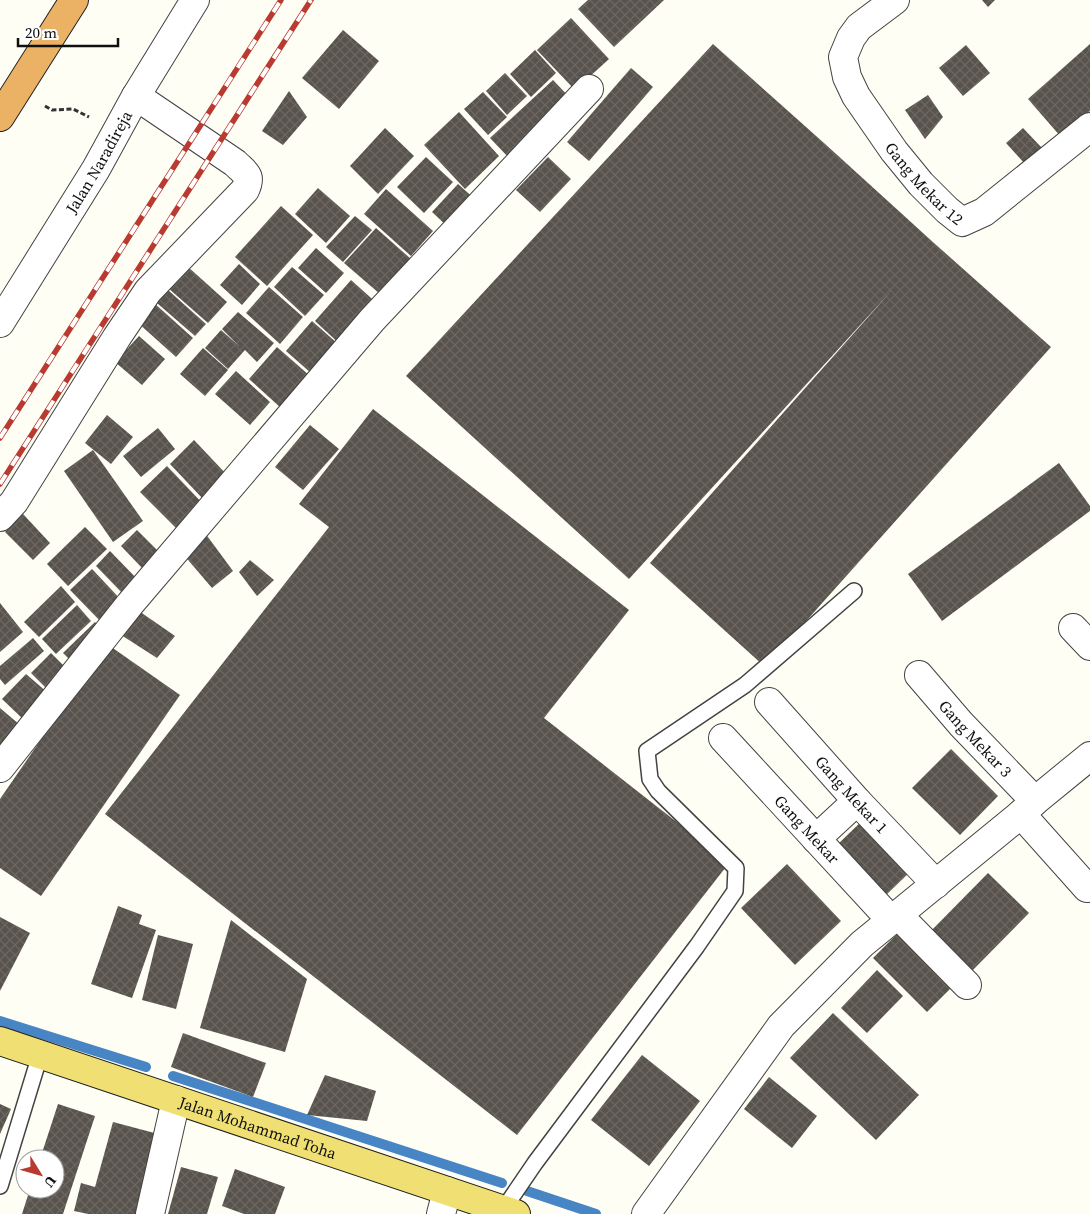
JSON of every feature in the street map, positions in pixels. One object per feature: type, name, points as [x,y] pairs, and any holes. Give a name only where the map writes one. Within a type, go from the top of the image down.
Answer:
[{"type":"highway","points":[[0,117],[74,0]]},
{"type":"main road","name":"Jalan Mohammad Toha","points":[[0,1041],[176,1100],[444,1202],[510,1212]]},
{"type":"street","name":"Jalan Naradireja","points":[[0,323],[96,169],[136,96],[195,0]]},
{"type":"street","name":"Gang Mekar 12","points":[[895,0],[859,26],[851,38],[843,57],[847,77],[856,96],[894,152],[921,184],[962,222],[984,212],[1090,127]]},
{"type":"street","points":[[0,768],[130,604],[372,320],[589,88]]},
{"type":"street","points":[[0,518],[14,502],[148,290],[245,190],[249,182],[247,175],[235,163],[136,96]]},
{"type":"street","name":"Gang Mekar 3","points":[[919,675],[1028,808],[1087,888]]},
{"type":"street","name":"Gang Mekar 1","points":[[769,702],[857,801],[936,884]]},
{"type":"street","name":"Gang Mekar","points":[[723,738],[816,839],[967,985]]},
{"type":"street","points":[[646,1214],[781,1026],[862,944],[1090,756]]},
{"type":"street","points":[[816,839],[857,801]]},
{"type":"street","points":[[150,1214],[176,1100]]},
{"type":"lane","points":[[510,1212],[535,1163],[697,946],[734,891],[736,868],[658,792],[650,779],[647,751],[745,685],[854,591]]},
{"type":"lane","points":[[0,1186],[40,1055]]},
{"type":"path","points":[[45,106],[52,110],[73,109],[117,131]]},
{"type":"building","points":[[588,0],[664,0],[614,47],[578,9]]},
{"type":"building","points":[[982,0],[995,0],[988,7]]},
{"type":"building","points":[[571,18],[609,59],[575,90],[537,50]]},
{"type":"building","points":[[343,30],[379,61],[339,109],[302,78]]},
{"type":"building","points":[[713,44],[1051,347],[765,667],[650,563],[893,289],[629,579],[406,376]]},
{"type":"building","points":[[1090,44],[1090,111],[1061,137],[1028,99]]},
{"type":"building","points":[[966,45],[990,73],[963,96],[939,68]]},
{"type":"building","points":[[535,50],[556,73],[531,97],[510,74]]},
{"type":"building","points":[[631,68],[653,87],[589,161],[567,142]]},
{"type":"building","points":[[505,73],[527,96],[507,115],[486,91]]},
{"type":"building","points":[[553,80],[572,100],[509,158],[490,138]]},
{"type":"building","points":[[289,91],[307,117],[283,145],[262,131]]},
{"type":"building","points":[[483,92],[507,117],[488,135],[464,109]]},
{"type":"building","points":[[928,95],[943,117],[925,139],[905,110]]},
{"type":"building","points":[[459,112],[499,156],[465,189],[424,145]]},
{"type":"building","points":[[385,128],[414,156],[378,194],[350,166]]},
{"type":"building","points":[[1023,128],[1042,148],[1025,164],[1006,143]]},
{"type":"building","points":[[426,157],[453,182],[424,213],[397,187]]},
{"type":"building","points":[[548,157],[571,179],[540,212],[516,190]]},
{"type":"building","points":[[458,184],[477,201],[450,229],[432,212]]},
{"type":"building","points":[[318,188],[350,216],[326,243],[295,214]]},
{"type":"building","points":[[386,189],[433,231],[411,256],[364,214]]},
{"type":"building","points":[[281,206],[313,235],[267,286],[235,257]]},
{"type":"building","points":[[355,216],[372,230],[343,262],[326,247]]},
{"type":"building","points":[[376,228],[411,259],[380,294],[344,263]]},
{"type":"building","points":[[316,248],[344,273],[326,293],[298,268]]},
{"type":"building","points":[[239,264],[260,284],[242,305],[220,285]]},
{"type":"building","points":[[187,266],[227,302],[208,323],[168,288]]},
{"type":"building","points":[[292,267],[324,295],[305,316],[274,287]]},
{"type":"building","points":[[351,280],[380,306],[343,347],[315,321]]},
{"type":"building","points":[[269,287],[303,317],[280,344],[246,313]]},
{"type":"building","points":[[168,290],[206,324],[195,336],[157,303]]},
{"type":"building","points":[[154,303],[193,338],[176,357],[137,322]]},
{"type":"building","points":[[238,312],[274,343],[257,362],[245,350],[228,369],[205,348],[221,330],[239,346],[222,329]]},
{"type":"building","points":[[312,321],[338,344],[311,373],[286,351]]},
{"type":"building","points":[[139,336],[165,359],[142,385],[115,362]]},
{"type":"building","points":[[277,347],[310,376],[281,408],[249,379]]},
{"type":"building","points":[[203,348],[228,370],[205,396],[180,374]]},
{"type":"building","points":[[236,371],[270,402],[250,425],[215,394]]},
{"type":"building","points":[[373,409],[629,610],[544,718],[729,863],[517,1135],[105,814],[329,527],[299,504]]},
{"type":"building","points":[[107,415],[133,437],[111,464],[85,443]]},
{"type":"building","points":[[310,425],[339,449],[303,490],[275,467]]},
{"type":"building","points":[[158,428],[175,449],[141,477],[123,456]]},
{"type":"building","points":[[194,440],[228,476],[204,500],[170,464]]},
{"type":"building","points":[[93,450],[143,521],[113,542],[64,471]]},
{"type":"building","points":[[1059,463],[1090,506],[1090,511],[942,621],[908,574]]},
{"type":"building","points":[[167,466],[207,508],[181,533],[140,492]]},
{"type":"building","points":[[23,514],[50,543],[33,560],[5,532]]},
{"type":"building","points":[[85,527],[107,549],[68,586],[47,564]]},
{"type":"building","points":[[137,530],[161,554],[144,570],[121,546]]},
{"type":"building","points":[[205,533],[233,571],[212,588],[183,554]]},
{"type":"building","points":[[110,551],[140,582],[125,596],[96,566]]},
{"type":"building","points":[[250,560],[274,580],[257,596],[239,572]]},
{"type":"building","points":[[92,569],[124,603],[103,624],[70,590]]},
{"type":"building","points":[[61,586],[75,602],[39,637],[24,622]]},
{"type":"building","points":[[0,603],[23,632],[0,652]]},
{"type":"building","points":[[77,605],[91,621],[56,654],[42,639]]},
{"type":"building","points":[[139,611],[175,636],[157,658],[118,633]]},
{"type":"building","points":[[95,622],[104,632],[72,662],[63,653]]},
{"type":"building","points":[[33,638],[44,651],[5,685],[0,679],[0,666]]},
{"type":"building","points":[[107,644],[180,695],[41,896],[0,868],[0,799]]},
{"type":"building","points":[[51,653],[71,673],[51,693],[31,673]]},
{"type":"building","points":[[26,674],[48,693],[24,720],[2,699]]},
{"type":"building","points":[[0,708],[20,725],[0,748]]},
{"type":"building","points":[[951,749],[998,796],[960,835],[912,788]]},
{"type":"building","points":[[864,819],[913,869],[885,896],[836,846]]},
{"type":"building","points":[[787,864],[841,921],[795,965],[741,908]]},
{"type":"building","points":[[988,873],[1029,913],[968,975],[927,935]]},
{"type":"building","points":[[118,906],[142,915],[139,924],[156,930],[132,998],[91,984]]},
{"type":"building","points":[[0,917],[30,933],[0,991]]},
{"type":"building","points":[[231,920],[307,979],[285,1052],[200,1028]]},
{"type":"building","points":[[905,926],[959,980],[927,1012],[873,958]]},
{"type":"building","points":[[158,935],[193,944],[176,1009],[142,1000]]},
{"type":"building","points":[[877,970],[903,996],[867,1033],[841,1008]]},
{"type":"building","points":[[833,1013],[919,1095],[876,1140],[790,1058]]},
{"type":"building","points":[[183,1033],[266,1063],[253,1097],[171,1067]]},
{"type":"building","points":[[642,1055],[700,1101],[649,1166],[591,1120]]},
{"type":"building","points":[[325,1075],[376,1091],[367,1121],[307,1115]]},
{"type":"building","points":[[769,1077],[817,1116],[792,1148],[744,1109]]},
{"type":"building","points":[[0,1104],[11,1109],[0,1134]]},
{"type":"building","points":[[58,1104],[95,1116],[63,1214],[22,1214],[27,1199],[65,1199],[65,1149],[43,1149]]},
{"type":"building","points":[[113,1122],[162,1135],[141,1214],[88,1214],[74,1211],[81,1183],[95,1187]]},
{"type":"building","points":[[181,1167],[218,1177],[207,1214],[168,1214]]},
{"type":"building","points":[[235,1169],[285,1187],[275,1214],[244,1214],[222,1206]]},
{"type":"waterway","points":[[0,1021],[146,1067]]},
{"type":"waterway","points":[[173,1076],[502,1183]]},
{"type":"waterway","points":[[527,1191],[596,1214]]},
{"type":"railway","points":[[0,438],[281,0]]},
{"type":"railway","points":[[0,484],[311,0]]}]
